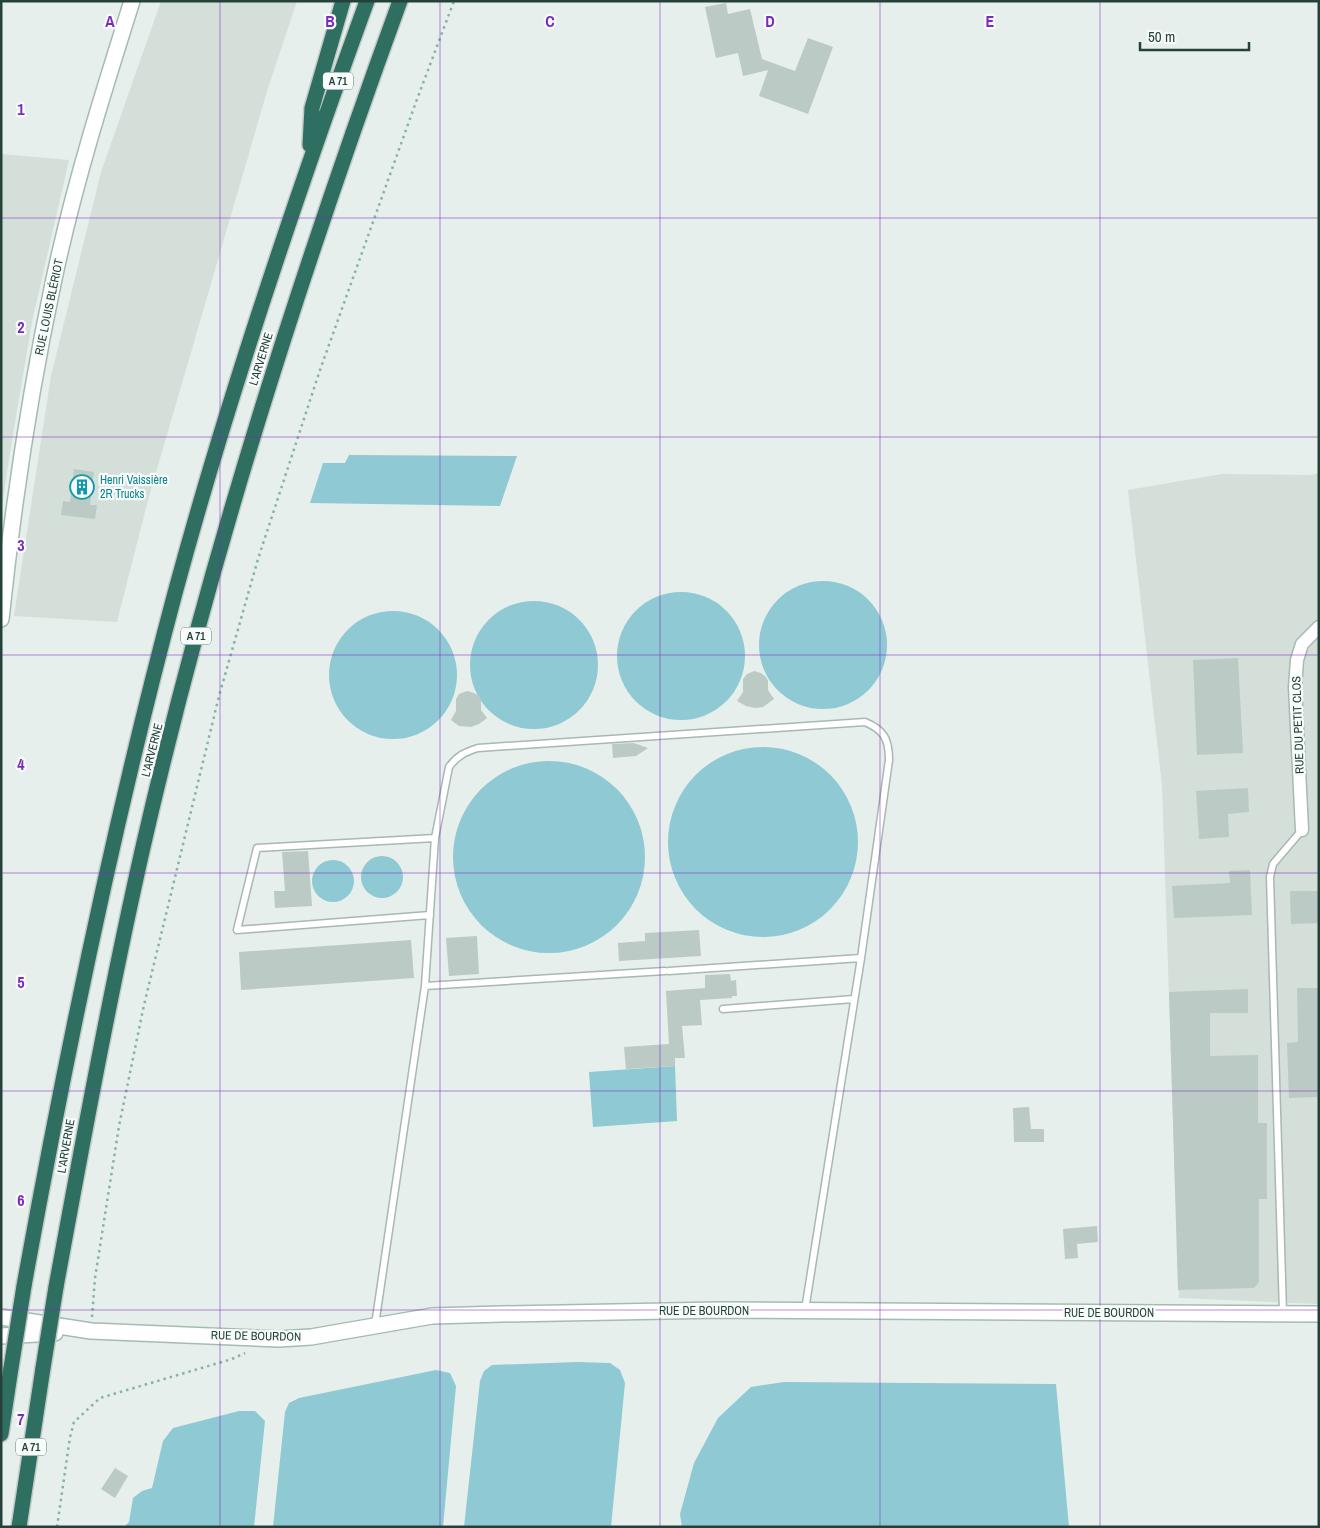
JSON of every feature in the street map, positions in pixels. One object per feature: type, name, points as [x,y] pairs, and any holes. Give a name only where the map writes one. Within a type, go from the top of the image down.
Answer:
[{"type":"highway","points":[[310,161],[312,108],[344,1]]},
{"type":"highway","name":"L'ARVERNE","points":[[1,1434],[52,1126],[114,837],[145,710],[216,450],[248,347],[310,161],[367,1]]},
{"type":"highway","name":"L'ARVERNE","points":[[19,1527],[56,1287],[108,1007],[144,844],[221,544],[275,363],[326,207],[400,1]]},
{"type":"main road","name":"RUE LOUIS BLÉRIOT","points":[[1,619],[20,463],[54,278],[95,118],[132,1]]},
{"type":"main road","name":"RUE DE BOURDON","points":[[1,1336],[91,1331],[279,1339],[311,1336],[432,1316],[720,1310],[1319,1314]]},
{"type":"main road","name":"RUE DE BOURDON","points":[[1,1317],[91,1331]]},
{"type":"street","name":"RUE DU PETIT CLOS","points":[[1302,830],[1295,687],[1297,660],[1302,644],[1319,627]]},
{"type":"lane","points":[[375,1325],[425,986],[435,838],[449,767],[456,758],[465,752],[478,748],[865,722],[878,727],[886,738],[889,748],[889,760],[854,999],[804,1311]]},
{"type":"lane","points":[[1283,1314],[1270,877],[1273,864],[1302,830]]},
{"type":"lane","points":[[430,915],[237,930],[257,848],[435,838]]},
{"type":"lane","points":[[425,986],[860,958]]},
{"type":"lane","points":[[723,1009],[854,999]]},
{"type":"path","points":[[91,1331],[95,1278],[119,1126],[144,1005],[219,696],[258,559],[320,370],[454,1]]},
{"type":"path","points":[[57,1527],[70,1438],[74,1422],[80,1416],[100,1398],[248,1352]]},
{"type":"shaded area","points":[[161,1],[297,1],[268,88],[148,500],[117,622],[14,616],[51,376],[101,172]]},
{"type":"shaded area","points":[[1,154],[69,160],[32,322],[1,514]]},
{"type":"shaded area","points":[[1319,473],[1319,1304],[1179,1298],[1162,785],[1128,490],[1222,474],[1311,475]]},
{"type":"water","points":[[349,455],[517,456],[500,506],[310,503],[323,463],[345,463]]},
{"type":"water","points":[[823,581],[847,586],[868,600],[882,621],[887,645],[882,669],[868,690],[847,704],[823,709],[799,704],[778,690],[764,669],[759,645],[764,621],[778,600],[799,586]]},
{"type":"water","points":[[681,592],[705,597],[726,611],[740,632],[745,656],[740,680],[726,701],[705,715],[681,720],[657,715],[636,701],[622,680],[617,656],[622,632],[636,611],[657,597]]},
{"type":"water","points":[[534,601],[558,606],[579,620],[593,641],[598,665],[593,689],[579,710],[558,724],[534,729],[510,724],[489,710],[475,689],[470,665],[475,641],[489,620],[510,606]]},
{"type":"water","points":[[393,611],[417,616],[438,630],[452,651],[457,675],[452,699],[438,720],[417,734],[393,739],[369,734],[348,720],[334,699],[329,675],[334,651],[348,630],[369,616]]},
{"type":"water","points":[[754,747],[772,747],[791,751],[808,758],[830,775],[842,789],[851,806],[858,833],[858,851],[851,878],[842,895],[830,909],[808,926],[791,933],[772,937],[754,937],[735,933],[718,926],[696,909],[684,895],[672,870],[668,851],[668,833],[672,814],[679,797],[696,775],[710,763],[735,751]]},
{"type":"water","points":[[540,761],[558,761],[586,768],[602,777],[617,789],[629,804],[638,820],[645,848],[645,866],[638,894],[629,910],[617,925],[602,937],[586,946],[558,953],[540,953],[521,949],[504,942],[488,931],[475,918],[464,902],[457,885],[453,866],[453,848],[457,829],[464,812],[475,796],[488,783],[504,772],[521,765]]},
{"type":"water","points":[[386,856],[394,859],[400,865],[403,877],[400,889],[394,895],[378,898],[370,895],[364,889],[361,873],[364,865],[370,859]]},
{"type":"water","points":[[337,860],[345,863],[351,869],[354,881],[351,893],[345,899],[329,902],[321,899],[315,893],[312,877],[315,869],[321,863]]},
{"type":"water","points":[[675,1066],[677,1121],[593,1127],[589,1072]]},
{"type":"water","points":[[578,1362],[610,1363],[620,1370],[625,1383],[611,1527],[464,1527],[480,1381],[484,1371],[492,1365]]},
{"type":"water","points":[[436,1370],[450,1373],[456,1386],[443,1527],[273,1527],[285,1412],[289,1403],[299,1398]]},
{"type":"water","points":[[784,1382],[1056,1384],[1069,1527],[682,1527],[680,1514],[694,1463],[718,1418],[751,1387]]},
{"type":"water","points":[[239,1411],[255,1411],[265,1421],[254,1527],[124,1527],[129,1522],[133,1498],[142,1491],[152,1488],[163,1441],[173,1428]]},
{"type":"building","points":[[726,3],[728,14],[750,9],[762,59],[795,71],[808,38],[833,47],[808,114],[759,96],[768,70],[743,76],[738,53],[716,58],[705,7]]},
{"type":"building","name":"Henri Vaissière 2R Trucks","points":[[74,469],[94,472],[90,505],[97,505],[95,519],[61,515],[63,501],[70,502]]},
{"type":"building","points":[[1238,658],[1243,753],[1197,755],[1193,660]]},
{"type":"building","points":[[754,671],[766,677],[768,690],[774,699],[763,707],[746,706],[737,701],[743,692],[743,679],[747,674]]},
{"type":"building","points":[[467,691],[479,696],[481,710],[487,718],[471,727],[459,726],[451,720],[456,711],[456,699],[459,694]]},
{"type":"building","points":[[634,743],[648,748],[636,756],[613,758],[612,744]]},
{"type":"building","points":[[1248,788],[1249,812],[1228,814],[1229,837],[1199,839],[1196,791]]},
{"type":"building","points":[[308,851],[312,906],[275,908],[274,891],[285,891],[282,852]]},
{"type":"building","points":[[1250,870],[1252,915],[1174,918],[1172,886],[1230,883],[1229,871]]},
{"type":"building","points":[[1290,891],[1319,891],[1319,923],[1291,924]]},
{"type":"building","points":[[699,930],[701,956],[619,961],[618,943],[645,941],[645,933]]},
{"type":"building","points":[[477,936],[479,974],[449,976],[446,938]]},
{"type":"building","points":[[411,940],[414,978],[241,990],[239,952]]},
{"type":"building","points":[[730,974],[731,981],[736,980],[737,996],[700,1000],[702,1025],[682,1026],[685,1058],[675,1058],[675,1066],[626,1069],[624,1047],[669,1044],[666,991],[705,988],[705,975]]},
{"type":"building","points":[[1297,988],[1319,988],[1319,1097],[1289,1098],[1287,1043],[1298,1042]]},
{"type":"building","points":[[1248,989],[1248,1013],[1210,1013],[1210,1056],[1258,1055],[1258,1123],[1267,1123],[1267,1199],[1259,1199],[1259,1282],[1254,1288],[1178,1290],[1169,992]]},
{"type":"building","points":[[1029,1107],[1031,1129],[1044,1129],[1044,1142],[1014,1142],[1013,1108]]},
{"type":"building","points":[[1097,1226],[1098,1242],[1077,1244],[1078,1258],[1065,1259],[1063,1229]]},
{"type":"building","points":[[115,1468],[128,1476],[115,1498],[101,1489]]},
{"type":"place","name":"Henri Vaissière 2R Trucks","points":[[82,487]]}]
